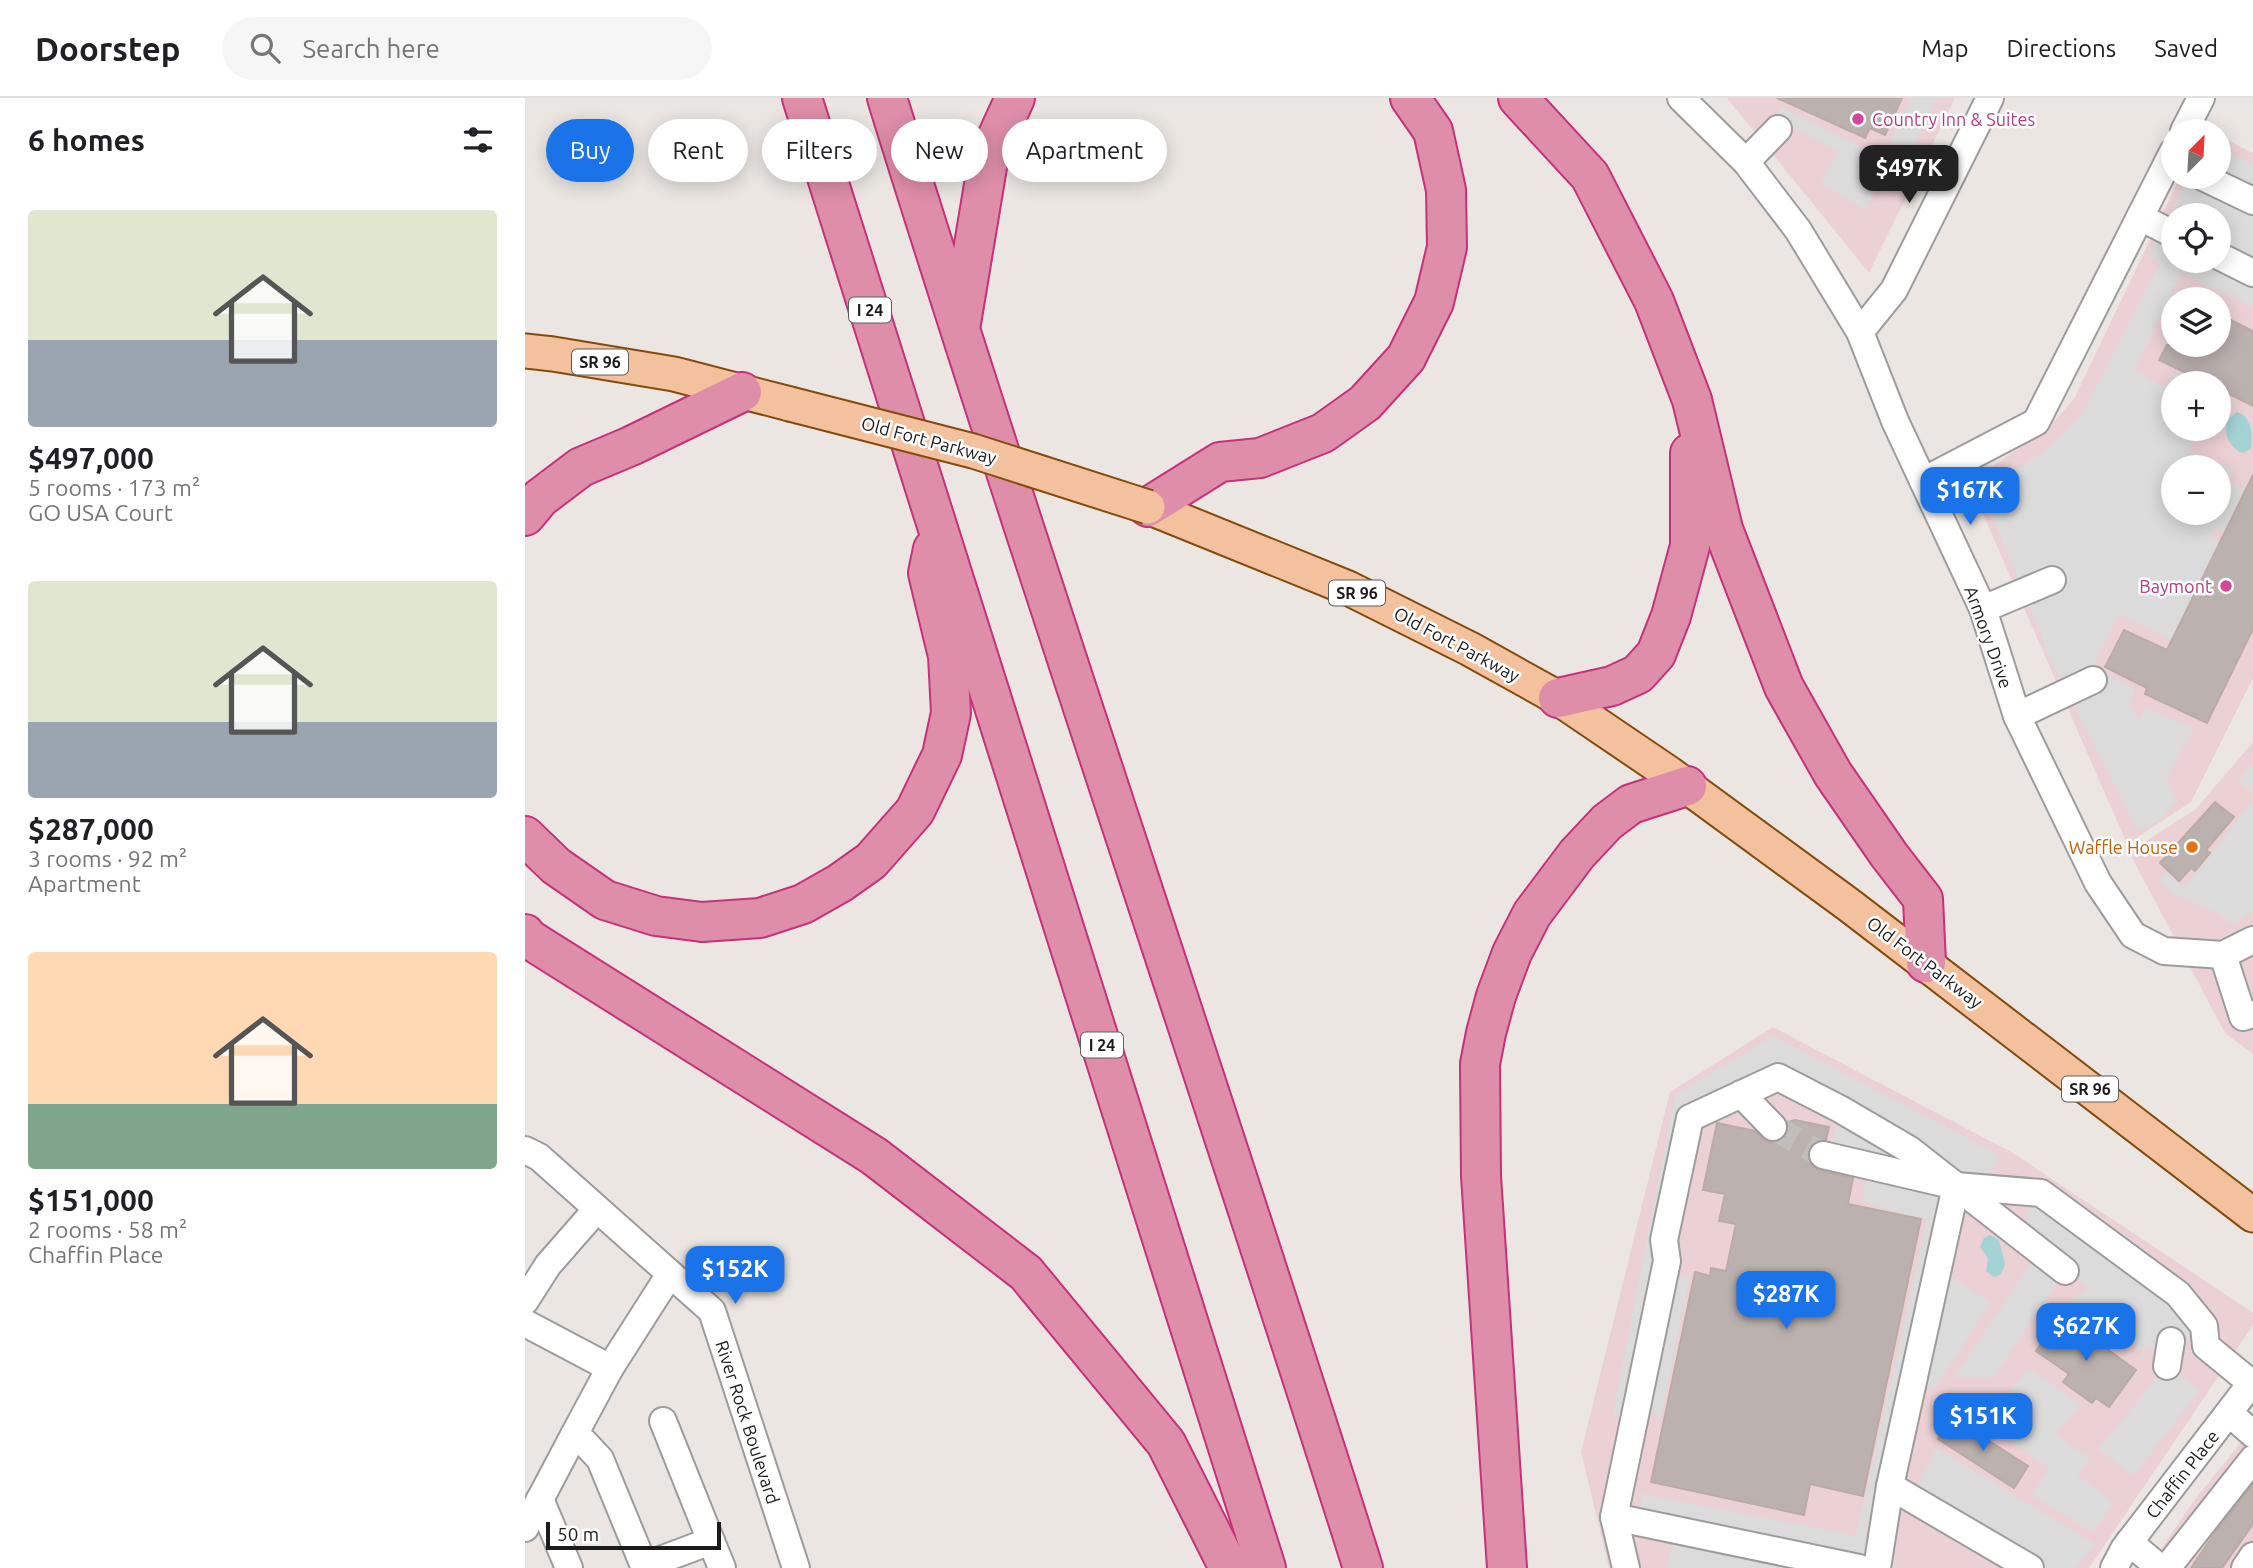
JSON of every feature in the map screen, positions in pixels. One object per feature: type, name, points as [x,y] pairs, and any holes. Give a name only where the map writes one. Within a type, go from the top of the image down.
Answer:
[{"type":"highway","name":"I 24","points":[[802,98],[1266,1568]]},
{"type":"highway","points":[[887,98],[960,332],[1278,1299],[1363,1568]]},
{"type":"highway","points":[[960,332],[989,155],[1015,98]]},
{"type":"highway","points":[[1148,508],[1220,462],[1260,458],[1323,433],[1366,403],[1406,358],[1434,302],[1447,247],[1445,190],[1433,131],[1410,98]]},
{"type":"highway","points":[[1518,98],[1590,176],[1654,301],[1692,400],[1723,529],[1784,687],[1833,774],[1923,899],[1926,963]]},
{"type":"highway","points":[[1557,698],[1612,686],[1638,674],[1656,654],[1671,616],[1690,546],[1690,449],[1654,301]]},
{"type":"highway","points":[[525,516],[540,498],[581,467],[631,446],[741,392]]},
{"type":"highway","points":[[525,836],[556,866],[605,900],[656,916],[702,922],[760,918],[803,904],[871,861],[915,811],[942,755],[951,713],[948,656],[928,573],[938,523]]},
{"type":"highway","points":[[1507,1568],[1481,1176],[1480,1063],[1486,1033],[1496,996],[1532,914],[1577,854],[1607,822],[1631,804],[1687,786]]},
{"type":"highway","points":[[525,934],[874,1156],[1026,1273],[1166,1443],[1229,1568]]},
{"type":"main road","name":"Old Fort Parkway","points":[[525,351],[674,374],[973,451],[1148,508],[1348,588],[1471,649],[1557,698],[1687,786],[1926,963],[2253,1215]]},
{"type":"street","name":"Armory Drive","points":[[1681,98],[1746,162],[1798,230],[1860,332],[1895,421],[1983,609],[2017,716],[2098,883],[2133,935],[2164,951],[2223,956]]},
{"type":"street","points":[[1860,332],[1894,290],[1990,98]]},
{"type":"street","points":[[2190,119],[2201,98]]},
{"type":"street","points":[[1746,162],[1778,129]]},
{"type":"street","points":[[1923,481],[2036,422],[2161,178]]},
{"type":"street","points":[[2228,189],[2253,201]]},
{"type":"street","points":[[2140,217],[2161,228]]},
{"type":"street","points":[[2231,262],[2253,273]]},
{"type":"street","points":[[1983,609],[2052,580]]},
{"type":"street","points":[[2017,716],[2093,680]]},
{"type":"street","points":[[2253,940],[2223,956],[2242,1017],[2253,1014]]},
{"type":"street","points":[[1626,1568],[1614,1517],[1667,1261],[1664,1240],[1690,1118],[1778,1077],[1910,1150],[2065,1271]]},
{"type":"street","points":[[1741,1094],[1773,1128]]},
{"type":"street","name":"River Rock Boulevard","points":[[525,1150],[539,1157],[712,1311],[796,1568]]},
{"type":"street","points":[[1823,1155],[1956,1186],[2041,1193],[2178,1294],[2204,1326],[2206,1346],[2252,1382]]},
{"type":"street","points":[[1877,1568],[1890,1486],[1956,1186]]},
{"type":"street","points":[[525,1301],[548,1265],[597,1209]]},
{"type":"street","points":[[525,1528],[610,1368],[670,1274]]},
{"type":"street","points":[[525,1323],[610,1368]]},
{"type":"street","name":"Chaffin Place","points":[[2114,1568],[2129,1542],[2252,1382]]},
{"type":"street","points":[[2229,1413],[2253,1434]]},
{"type":"street","points":[[663,1421],[722,1568]]},
{"type":"street","points":[[574,1435],[600,1459],[644,1567],[711,1541]]},
{"type":"street","points":[[2167,1568],[2253,1459]]},
{"type":"street","points":[[1890,1486],[2017,1564]]},
{"type":"street","points":[[540,1499],[569,1568]]},
{"type":"street","points":[[1614,1517],[1859,1568]]},
{"type":"street","points":[[2129,1542],[2160,1568]]},
{"type":"street","points":[[2245,1568],[2253,1556]]},
{"type":"shaded area","points":[[1727,98],[1955,98],[1869,273]]},
{"type":"shaded area","points":[[1911,98],[1937,98],[1911,151],[1891,140]]},
{"type":"shaded area","points":[[1781,107],[1890,161],[1865,209],[1821,184],[1838,151],[1777,119]]},
{"type":"shaded area","points":[[2231,142],[2253,153],[2253,678],[2191,802],[2127,844],[1969,482],[2046,430],[2074,399],[2161,217],[2161,273],[2231,273],[2231,203],[2168,203],[2174,189],[2231,189]]},
{"type":"shaded area","points":[[2231,154],[2253,164],[2253,307],[2231,296],[2231,287],[2211,287],[2182,273],[2231,273],[2231,203],[2176,203],[2183,189],[2231,189]]},
{"type":"shaded area","points":[[2161,233],[2161,273],[2182,273],[2175,287],[2161,287],[2161,315],[2134,370],[2161,386],[2161,441],[2193,441],[2188,451],[2197,455],[2161,455],[2161,525],[2228,525],[2225,532],[2215,528],[2211,537],[2220,542],[2172,640],[2119,614],[2092,667],[2135,689],[2128,704],[2139,721],[2146,708],[2193,728],[2166,779],[2177,801],[2161,819],[2139,832],[2056,670],[1989,509],[2006,500],[1997,482],[2043,452],[2081,417],[2160,263],[2149,257]]},
{"type":"shaded area","points":[[2231,483],[2245,489],[2231,519]]},
{"type":"shaded area","points":[[2253,742],[2253,1054],[2225,1033],[2129,852],[2196,809]]},
{"type":"shaded area","points":[[2253,763],[2253,793],[2238,781]]},
{"type":"shaded area","points":[[2253,801],[2253,911],[2233,925],[2218,913],[2171,893],[2159,880],[2166,871],[2184,887]]},
{"type":"shaded area","points":[[1773,1027],[2013,1153],[2253,1313],[2253,1325],[2089,1568],[1609,1568],[1581,1452],[1670,1092]]},
{"type":"shaded area","points":[[1773,1036],[1999,1155],[1986,1188],[1956,1186],[1938,1269],[1991,1302],[1934,1390],[1914,1379],[1877,1568],[1667,1568],[1675,1529],[1639,1522],[1642,1494],[1856,1536],[1927,1220],[1862,1202],[1867,1171],[1827,1160],[1840,1110],[1778,1077],[1690,1118],[1665,1271],[1690,1277],[1661,1417],[1637,1410],[1634,1421],[1613,1414],[1675,1095]]},
{"type":"shaded area","points":[[2032,1192],[2193,1312],[2187,1343],[2169,1340],[2143,1351],[2070,1301],[2089,1287],[2065,1271],[1994,1377],[1954,1378],[2039,1251],[2024,1239]]},
{"type":"shaded area","points":[[2167,1366],[2200,1390],[2133,1476],[2098,1449]]},
{"type":"shaded area","points":[[2029,1369],[2080,1404],[2056,1435],[2090,1459],[2077,1475],[2114,1503],[2092,1532],[2032,1495],[2050,1468],[1968,1413],[1996,1391],[2005,1397]]},
{"type":"shaded area","points":[[2253,1428],[2253,1568],[2148,1568],[2195,1499]]},
{"type":"shaded area","points":[[1936,1448],[2095,1544],[2075,1568],[2009,1568],[1912,1499]]},
{"type":"water","points":[[2237,412],[2249,422],[2251,449],[2242,453],[2230,443],[2231,417]]},
{"type":"water","points":[[1990,1235],[1999,1240],[2005,1264],[2001,1274],[1994,1277],[1986,1271],[1988,1258],[1980,1247],[1984,1238]]},
{"type":"building","name":"Country Inn & Suites","points":[[1777,98],[1902,98],[1885,135],[1870,128],[1865,138]]},
{"type":"building","points":[[2231,320],[2253,331],[2253,406],[2231,395],[2231,371],[2182,371],[2159,360],[2161,356],[2231,357]]},
{"type":"building","name":"Baymont","points":[[2253,475],[2253,629],[2207,723],[2145,694],[2147,688],[2105,667],[2124,630],[2167,650],[2228,525],[2231,525],[2231,520]]},
{"type":"building","points":[[2215,802],[2234,817],[2206,850],[2210,853],[2195,871],[2191,868],[2179,881],[2160,863]]},
{"type":"building","points":[[1795,1120],[1829,1127],[1826,1140],[1818,1140],[1811,1145],[1808,1159],[1812,1166],[1819,1170],[1853,1178],[1848,1204],[1921,1219],[1863,1496],[1810,1484],[1804,1515],[1651,1482],[1695,1272],[1710,1276],[1711,1268],[1726,1271],[1736,1224],[1719,1221],[1725,1194],[1703,1190],[1717,1123],[1755,1131],[1768,1142],[1776,1142],[1783,1139],[1788,1132],[1788,1122]]},
{"type":"building","points":[[2061,1316],[2136,1370],[2109,1407],[2096,1398],[2092,1403],[2063,1382],[2069,1374],[2036,1351]]},
{"type":"building","points":[[1952,1417],[2028,1466],[2014,1488],[1938,1439]]},
{"type":"building","points":[[2253,1484],[2253,1524],[2222,1568],[2191,1568],[2214,1534]]},
{"type":"tunnel","points":[[1773,1127],[1823,1155]]},
{"type":"place","name":"Country Inn & Suites","points":[[1858,119]]},
{"type":"place","name":"Baymont","points":[[2226,586]]},
{"type":"place","name":"Waffle House","points":[[2192,847]]}]
